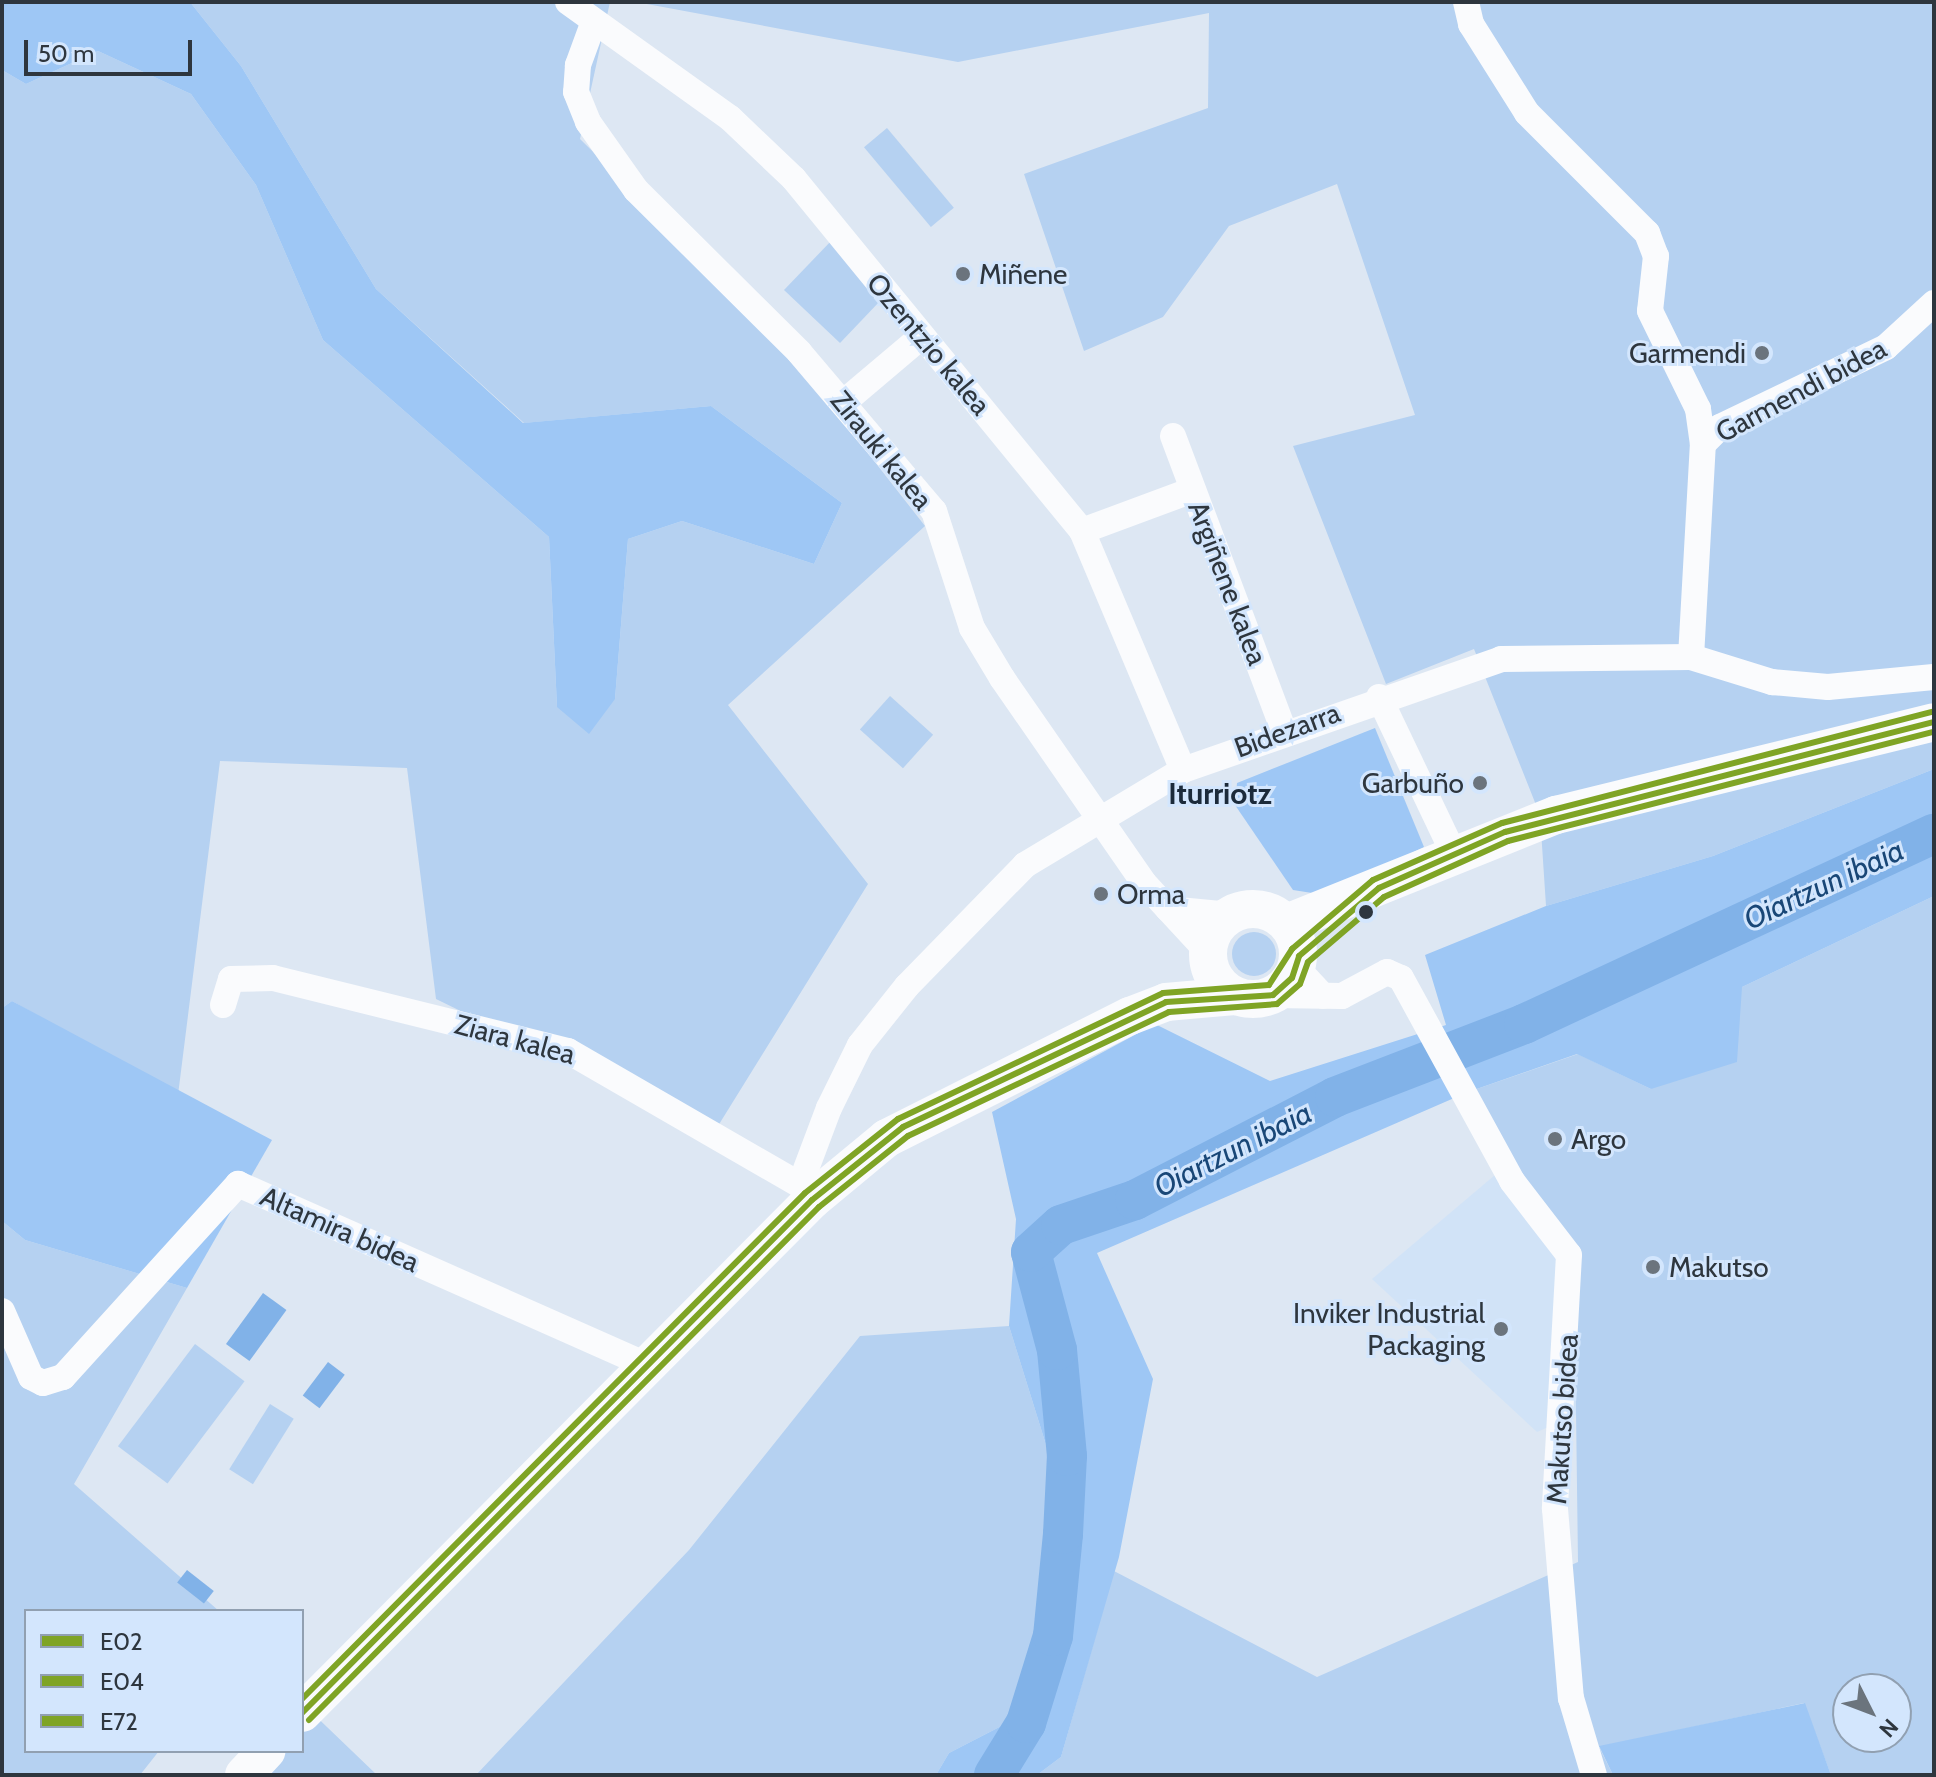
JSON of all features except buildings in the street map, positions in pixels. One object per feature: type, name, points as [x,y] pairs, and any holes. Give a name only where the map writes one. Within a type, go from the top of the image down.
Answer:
[{"type":"street","name":"Ozentzio kalea","points":[[568,2],[593,24],[766,150],[1082,531],[1183,770]]},
{"type":"street","name":"Garmendi bidea","points":[[1466,2],[1471,24],[1527,113],[1647,233],[1656,256],[1650,311],[1698,409],[1703,444],[1691,657]]},
{"type":"street","name":"Zirauki kalea","points":[[593,24],[583,43],[576,92],[588,122],[661,217],[844,402],[934,511],[972,628],[1099,816],[1168,909],[1208,956]]},
{"type":"street","name":"Garmendi bidea","points":[[1703,444],[1720,427],[1886,347],[1934,303]]},
{"type":"street","points":[[844,402],[922,336]]},
{"type":"street","name":"Argiñene kalea","points":[[1173,436],[1283,729]]},
{"type":"street","points":[[1082,531],[1193,490]]},
{"type":"street","name":"Bidezarra","points":[[806,1193],[860,1045],[907,986],[990,894],[1099,816],[1183,770],[1283,729],[1501,659],[1691,657],[1772,682],[1828,687],[1934,677]]},
{"type":"street","points":[[1379,697],[1454,854]]},
{"type":"street","points":[[304,1711],[647,1365],[806,1193],[903,1127],[1166,1002],[1235,996],[1289,961],[1379,888],[1454,854],[1556,815],[1934,722]]},
{"type":"street","points":[[1168,909],[1231,915],[1267,911],[1289,961],[1323,996]]},
{"type":"street","points":[[1166,1002],[1208,956],[1231,915]]},
{"type":"street","points":[[1208,956],[1215,979],[1235,996]]},
{"type":"street","points":[[1289,961],[1323,996]]},
{"type":"street","name":"Makutso bidea","points":[[1323,996],[1342,996],[1387,972],[1417,1002],[1460,1092],[1512,1181],[1569,1255],[1555,1509],[1574,1711],[1594,1775]]},
{"type":"street","name":"Ziara kalea","points":[[223,1005],[231,979],[273,978],[568,1051],[806,1193]]},
{"type":"street","name":"Altamira bidea","points":[[2,1311],[31,1377],[43,1383],[63,1377],[238,1184],[647,1365]]},
{"type":"street","points":[[244,1775],[264,1753]]},
{"type":"shaded area","points":[[2,2],[190,2],[241,66],[376,289],[523,423],[711,406],[842,503],[814,564],[682,521],[628,539],[615,699],[589,734],[557,707],[549,537],[323,340],[256,185],[191,94],[98,51],[26,84],[2,70]]},
{"type":"shaded area","points":[[190,2],[610,2],[580,139],[763,319],[925,526],[728,705],[868,884],[713,1134],[436,999],[407,768],[220,761],[178,1095],[12,1001],[2,1008],[2,70],[26,84],[98,51],[191,94],[256,185],[323,340],[549,537],[557,707],[615,699],[628,539],[682,521],[814,564],[842,503],[711,406],[524,423],[376,289],[241,66]]},
{"type":"shaded area","points":[[636,2],[1934,2],[1934,769],[1713,856],[1546,906],[1540,815],[1474,649],[1386,684],[1293,446],[1415,415],[1337,184],[1229,226],[1163,317],[1084,351],[1024,174],[1208,108],[1209,13],[958,62]]},
{"type":"shaded area","points":[[887,128],[954,208],[931,227],[864,147]]},
{"type":"shaded area","points":[[832,240],[881,300],[840,343],[784,290]]},
{"type":"shaded area","points":[[890,696],[933,735],[903,768],[860,729]]},
{"type":"shaded area","points":[[1375,728],[1424,847],[1325,895],[1293,890],[1235,805],[1237,783]]},
{"type":"shaded area","points":[[1934,769],[1934,896],[1742,987],[1737,1062],[1651,1089],[1577,1054],[1468,1092],[1097,1253],[1153,1379],[1119,1557],[1061,1757],[1037,1775],[936,1775],[949,1753],[1013,1720],[1070,1522],[1009,1326],[1016,1219],[992,1112],[1155,1024],[1270,1081],[1446,1025],[1425,955],[1546,906],[1713,856]]},
{"type":"shaded area","points":[[1934,896],[1934,1775],[1831,1775],[1804,1703],[1599,1747],[1613,1775],[1037,1775],[1061,1757],[1114,1571],[1317,1677],[1578,1562],[1574,1258],[1468,1092],[1578,1054],[1651,1089],[1742,987]]},
{"type":"shaded area","points":[[1254,932],[1269,939],[1276,954],[1269,969],[1254,976],[1239,969],[1232,954],[1239,939]]},
{"type":"shaded area","points":[[12,1001],[272,1140],[187,1288],[25,1240],[2,1221],[2,1008]]},
{"type":"shaded area","points":[[1508,1164],[1574,1258],[1578,1414],[1537,1432],[1372,1279]]},
{"type":"shaded area","points":[[2,1221],[25,1240],[187,1288],[74,1484],[217,1609],[24,1609],[24,1753],[157,1753],[140,1775],[2,1775]]},
{"type":"shaded area","points":[[263,1293],[286,1310],[249,1361],[226,1344]]},
{"type":"shaded area","points":[[1009,1326],[1070,1522],[1013,1720],[949,1753],[936,1775],[476,1775],[689,1550],[860,1336]]},
{"type":"shaded area","points":[[195,1344],[245,1381],[167,1484],[118,1446]]},
{"type":"shaded area","points":[[328,1362],[345,1375],[319,1408],[303,1396]]},
{"type":"shaded area","points":[[270,1404],[294,1419],[253,1484],[229,1469]]},
{"type":"shaded area","points":[[187,1570],[214,1591],[204,1604],[177,1583]]},
{"type":"shaded area","points":[[1805,1703],[1831,1775],[1613,1775],[1599,1746]]},
{"type":"shaded area","points":[[304,1705],[377,1775],[223,1775],[241,1753],[304,1753]]},
{"type":"waterway","name":"Oiartzun ibaia","points":[[994,1775],[1026,1723],[1053,1636],[1063,1534],[1067,1456],[1057,1350],[1031,1252],[1061,1225],[1135,1200],[1335,1097],[1524,1024],[1934,834]]},
{"type":"transit line","name":"E72","points":[[304,1697],[805,1193],[898,1119],[1163,993],[1269,985],[1292,949],[1373,880],[1502,823],[1932,712]]},
{"type":"transit line","name":"E02","points":[[304,1711],[812,1200],[903,1127],[1166,1002],[1273,995],[1292,978],[1299,956],[1379,888],[1505,832],[1934,722]]},
{"type":"transit line","name":"E04","points":[[309,1720],[819,1207],[908,1136],[1169,1012],[1277,1004],[1300,984],[1308,962],[1384,897],[1508,841],[1934,732]]},
{"type":"place","name":"Miñene","points":[[963,274]]},
{"type":"place","name":"Garmendi","points":[[1762,353]]},
{"type":"place","name":"Garbuño","points":[[1480,783]]},
{"type":"place","name":"Orma","points":[[1101,894]]},
{"type":"place","name":"Argo","points":[[1555,1139]]},
{"type":"place","name":"Makutso","points":[[1653,1267]]},
{"type":"place","name":"Inviker Industrial Packaging","points":[[1501,1329]]},
{"type":"district","name":"Iturriotz","points":[[1220,794]]}]
